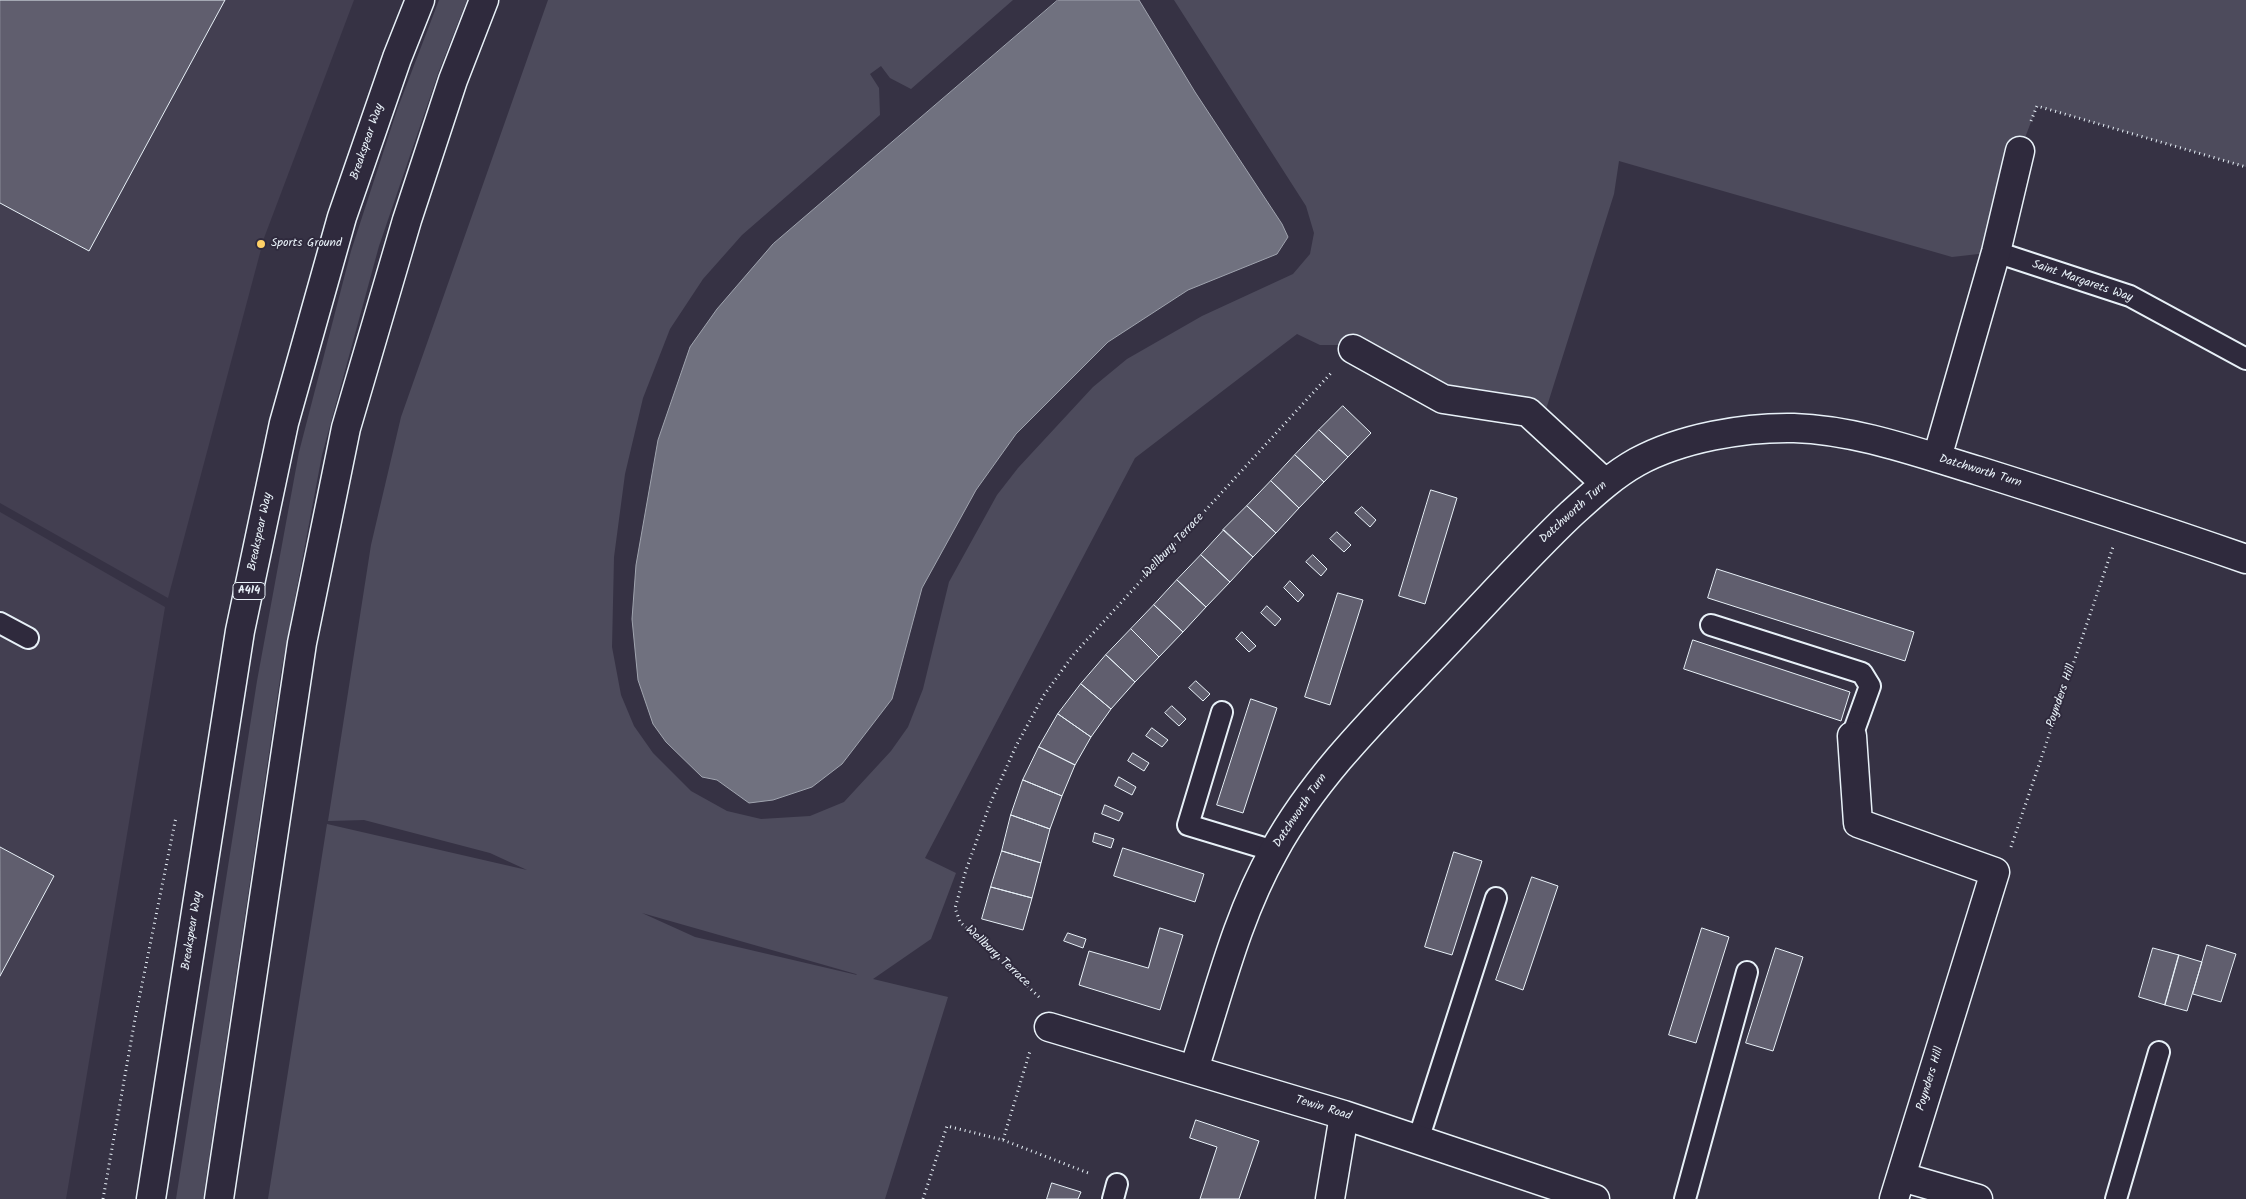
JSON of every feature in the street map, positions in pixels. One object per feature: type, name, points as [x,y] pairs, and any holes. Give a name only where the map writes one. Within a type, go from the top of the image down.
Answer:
[{"type":"street","name":"Breakspear Way","points":[[151,1199],[240,631],[284,422],[342,217],[397,58],[420,0]]},
{"type":"street","points":[[219,1199],[302,643],[346,428],[453,80],[484,0]]},
{"type":"street","points":[[1937,458],[1996,252],[2020,151]]},
{"type":"street","points":[[1353,349],[1443,399],[1528,412],[1605,483]]},
{"type":"street","name":"Datchworth Turn","points":[[1194,1069],[1243,920],[1274,850],[1332,766],[1537,546],[1605,483],[1639,461],[1673,446],[1707,437],[1794,428],[1841,434],[1937,458],[2124,516],[2246,559]]},
{"type":"street","points":[[1852,736],[1858,823],[1994,872]]},
{"type":"street","name":"Poynders Hill","points":[[1898,1188],[1994,872]]},
{"type":"street","name":"Tewin Road","points":[[1047,1014],[1157,1061],[1194,1069],[1344,1115],[1595,1199]]},
{"type":"street","points":[[1330,1199],[1344,1115]]},
{"type":"street","points":[[1898,1188],[1978,1199]]},
{"type":"lane","name":"Saint Margarets Way","points":[[1996,252],[2130,296],[2246,359]]},
{"type":"lane","points":[[0,623],[28,638]]},
{"type":"lane","points":[[1711,625],[1862,673],[1870,686],[1852,736]]},
{"type":"lane","points":[[1222,712],[1188,824],[1274,850]]},
{"type":"lane","points":[[1418,1140],[1496,898]]},
{"type":"lane","points":[[1685,1199],[1747,972]]},
{"type":"lane","points":[[2116,1199],[2159,1052]]},
{"type":"path","points":[[2020,151],[2037,106],[2246,167]]},
{"type":"path","name":"Wellbury Terrace","points":[[1047,1014],[960,922],[955,908],[966,870],[987,812],[1016,746],[1044,695],[1074,654],[1353,349]]},
{"type":"path","name":"Poynders Hill","points":[[1994,872],[2008,854],[2124,516]]},
{"type":"path","points":[[1004,1140],[1031,1048]]},
{"type":"path","points":[[923,1199],[947,1126],[1004,1140],[1115,1191]]},
{"type":"shaded area","points":[[0,0],[354,0],[264,238],[168,598],[0,503]]},
{"type":"shaded area","points":[[439,0],[467,0],[439,71],[379,246],[322,455],[281,672],[203,1199],[176,1199],[257,681],[299,452],[351,251],[397,110]]},
{"type":"shaded area","points":[[548,0],[1013,0],[911,89],[890,78],[881,66],[870,74],[879,88],[880,115],[742,235],[703,279],[670,329],[643,398],[625,474],[614,557],[612,647],[621,695],[634,726],[653,753],[691,791],[727,811],[761,819],[810,816],[844,802],[891,751],[908,727],[923,689],[949,582],[997,495],[1018,468],[1093,387],[1127,359],[1202,316],[1293,274],[1310,254],[1314,233],[1306,206],[1174,0],[2246,0],[2246,167],[2037,106],[2020,151],[1996,252],[1952,257],[1619,161],[1614,194],[1542,422],[1343,345],[1320,345],[1297,334],[1135,458],[925,858],[956,873],[931,939],[873,979],[948,997],[885,1199],[268,1199],[327,824],[527,870],[490,853],[364,820],[328,821],[371,545],[401,417]],"holes":[[[642,913],[856,974],[695,937]]]},
{"type":"shaded area","points":[[0,512],[165,607],[66,1199],[0,1199]]},
{"type":"water","points":[[1058,0],[1139,0],[1195,92],[1282,224],[1288,237],[1277,254],[1188,290],[1108,342],[1016,434],[976,490],[922,588],[892,699],[842,764],[812,787],[773,800],[749,803],[717,780],[702,777],[666,742],[653,724],[638,680],[632,619],[636,565],[658,440],[690,347],[717,309],[773,244]]},
{"type":"building","points":[[0,0],[225,0],[89,251],[0,203]]},
{"type":"building","points":[[1343,406],[1371,433],[1348,457],[1319,430]]},
{"type":"building","points":[[1319,430],[1348,457],[1324,482],[1295,455]]},
{"type":"building","points":[[1295,455],[1324,482],[1299,508],[1271,481]]},
{"type":"building","points":[[1271,481],[1299,508],[1276,533],[1247,506]]},
{"type":"building","points":[[1431,490],[1457,498],[1425,604],[1399,596]]},
{"type":"building","points":[[1247,506],[1276,533],[1253,557],[1223,530]]},
{"type":"building","points":[[1362,507],[1376,520],[1370,527],[1355,513]]},
{"type":"building","points":[[1224,530],[1253,557],[1230,582],[1201,555]]},
{"type":"building","points":[[1337,532],[1351,545],[1344,552],[1330,539]]},
{"type":"building","points":[[1201,555],[1230,582],[1206,607],[1177,580]]},
{"type":"building","points":[[1313,555],[1327,569],[1321,576],[1306,562]]},
{"type":"building","points":[[1717,569],[1914,632],[1905,661],[1708,598]]},
{"type":"building","points":[[1177,580],[1206,607],[1183,632],[1154,605]]},
{"type":"building","points":[[1290,581],[1304,595],[1298,602],[1284,588]]},
{"type":"building","points":[[1338,593],[1363,600],[1330,705],[1305,697]]},
{"type":"building","points":[[1154,605],[1183,632],[1159,657],[1131,629]]},
{"type":"building","points":[[1267,606],[1281,619],[1275,626],[1261,613]]},
{"type":"building","points":[[1131,629],[1159,657],[1135,682],[1106,655]]},
{"type":"building","points":[[1242,632],[1256,646],[1249,652],[1236,639]]},
{"type":"building","points":[[1693,640],[1850,692],[1841,721],[1684,669]]},
{"type":"building","points":[[1106,655],[1135,682],[1111,709],[1081,684]]},
{"type":"building","points":[[1196,681],[1210,694],[1203,701],[1189,688]]},
{"type":"building","points":[[1081,684],[1111,709],[1091,737],[1058,714]]},
{"type":"building","points":[[1251,699],[1277,708],[1243,813],[1217,805]]},
{"type":"building","points":[[1172,706],[1186,719],[1179,726],[1165,713]]},
{"type":"building","points":[[1058,714],[1091,737],[1075,765],[1039,747]]},
{"type":"building","points":[[1152,728],[1168,740],[1162,747],[1146,736]]},
{"type":"building","points":[[1039,747],[1075,765],[1062,796],[1023,780]]},
{"type":"building","points":[[1133,753],[1149,763],[1144,771],[1128,761]]},
{"type":"building","points":[[1119,777],[1136,787],[1132,795],[1115,786]]},
{"type":"building","points":[[1023,780],[1062,796],[1050,829],[1011,815]]},
{"type":"building","points":[[1105,805],[1123,813],[1119,821],[1102,814]]},
{"type":"building","points":[[1011,815],[1050,829],[1041,863],[1002,851]]},
{"type":"building","points":[[1095,833],[1114,839],[1111,848],[1093,842]]},
{"type":"building","points":[[0,847],[54,876],[0,976]]},
{"type":"building","points":[[1123,848],[1204,874],[1195,902],[1114,876]]},
{"type":"building","points":[[1002,851],[1041,863],[1032,898],[991,887]]},
{"type":"building","points":[[1454,852],[1482,861],[1452,955],[1425,947]]},
{"type":"building","points":[[1532,877],[1558,886],[1523,990],[1496,980]]},
{"type":"building","points":[[991,887],[1032,898],[1023,930],[982,919]]},
{"type":"building","points":[[1160,928],[1183,935],[1160,1010],[1079,985],[1089,951],[1148,968]]},
{"type":"building","points":[[1702,928],[1729,937],[1696,1043],[1669,1035]]},
{"type":"building","points":[[1068,933],[1086,939],[1083,948],[1064,941]]},
{"type":"building","points":[[2207,945],[2236,954],[2221,1002],[2193,994]]},
{"type":"building","points":[[1776,948],[1803,957],[1773,1051],[1746,1043]]},
{"type":"building","points":[[2153,948],[2179,955],[2165,1005],[2139,997]]},
{"type":"building","points":[[2179,955],[2202,962],[2187,1011],[2165,1005]]},
{"type":"building","points":[[1196,1120],[1259,1141],[1239,1199],[1200,1199],[1217,1147],[1190,1138]]},
{"type":"building","points":[[1052,1183],[1081,1192],[1078,1199],[1047,1199]]},
{"type":"place","name":"Sports Ground","points":[[261,244]]}]
